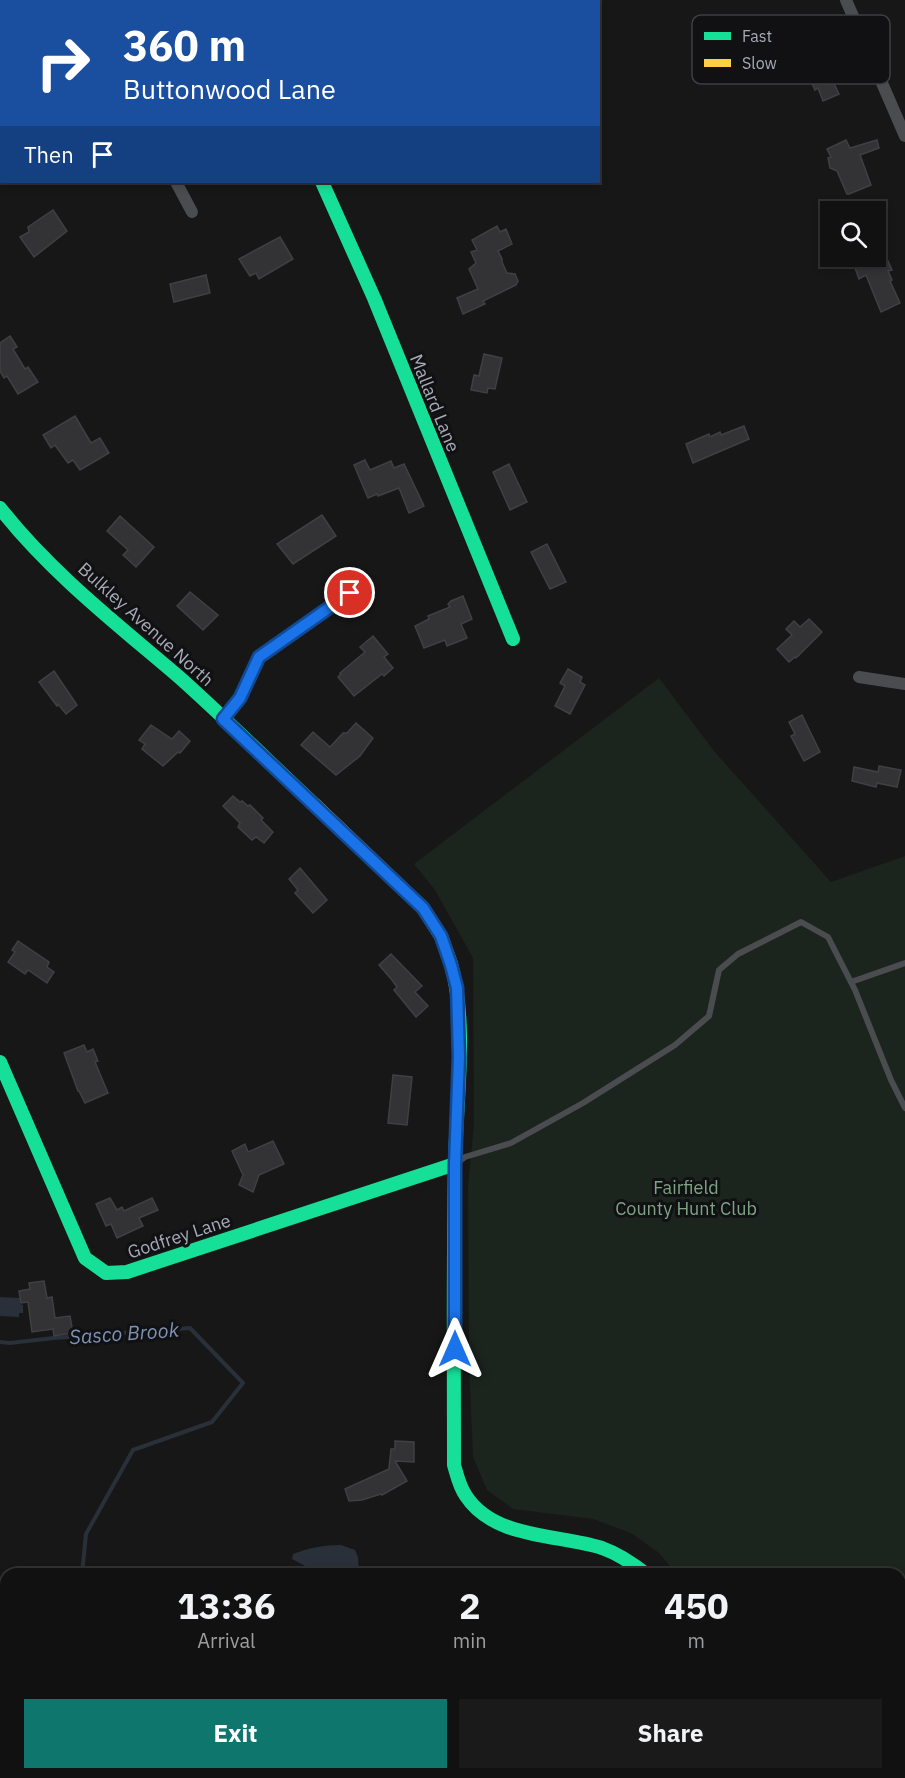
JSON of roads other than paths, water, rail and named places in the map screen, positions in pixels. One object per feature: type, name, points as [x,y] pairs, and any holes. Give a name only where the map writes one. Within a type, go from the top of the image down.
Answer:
[{"type":"street","points":[[846,0],[853,15]]},
{"type":"street","points":[[882,84],[905,136]]},
{"type":"street","points":[[177,183],[192,212]]},
{"type":"street","name":"Mallard Lane","points":[[322,183],[374,298],[513,639]]},
{"type":"street","name":"Bulkley Avenue North","points":[[0,508],[10,522],[71,583],[189,686],[423,908],[441,936],[457,988],[459,1057],[455,1164],[454,1465],[459,1482],[467,1498],[494,1521],[520,1530],[591,1543],[615,1552],[640,1568]]},
{"type":"street","points":[[223,719],[240,698],[259,657],[361,586]]},
{"type":"street","points":[[859,677],[905,684]]},
{"type":"street","name":"Godfrey Lane","points":[[0,1062],[85,1258],[106,1273],[127,1272],[455,1164]]},
{"type":"lane","points":[[455,1164],[465,1157],[511,1143],[583,1104],[675,1045],[709,1016],[720,970],[738,954],[801,922],[828,937],[851,982],[905,1108]]},
{"type":"lane","points":[[851,982],[905,963]]},
{"type":"waterway","name":"Sasco Brook","points":[[0,1342],[190,1328],[243,1383],[212,1422],[133,1450],[86,1534],[83,1568]]},
{"type":"park label","name":"Fairfield County Hunt Club","points":[[686,1197]]}]
